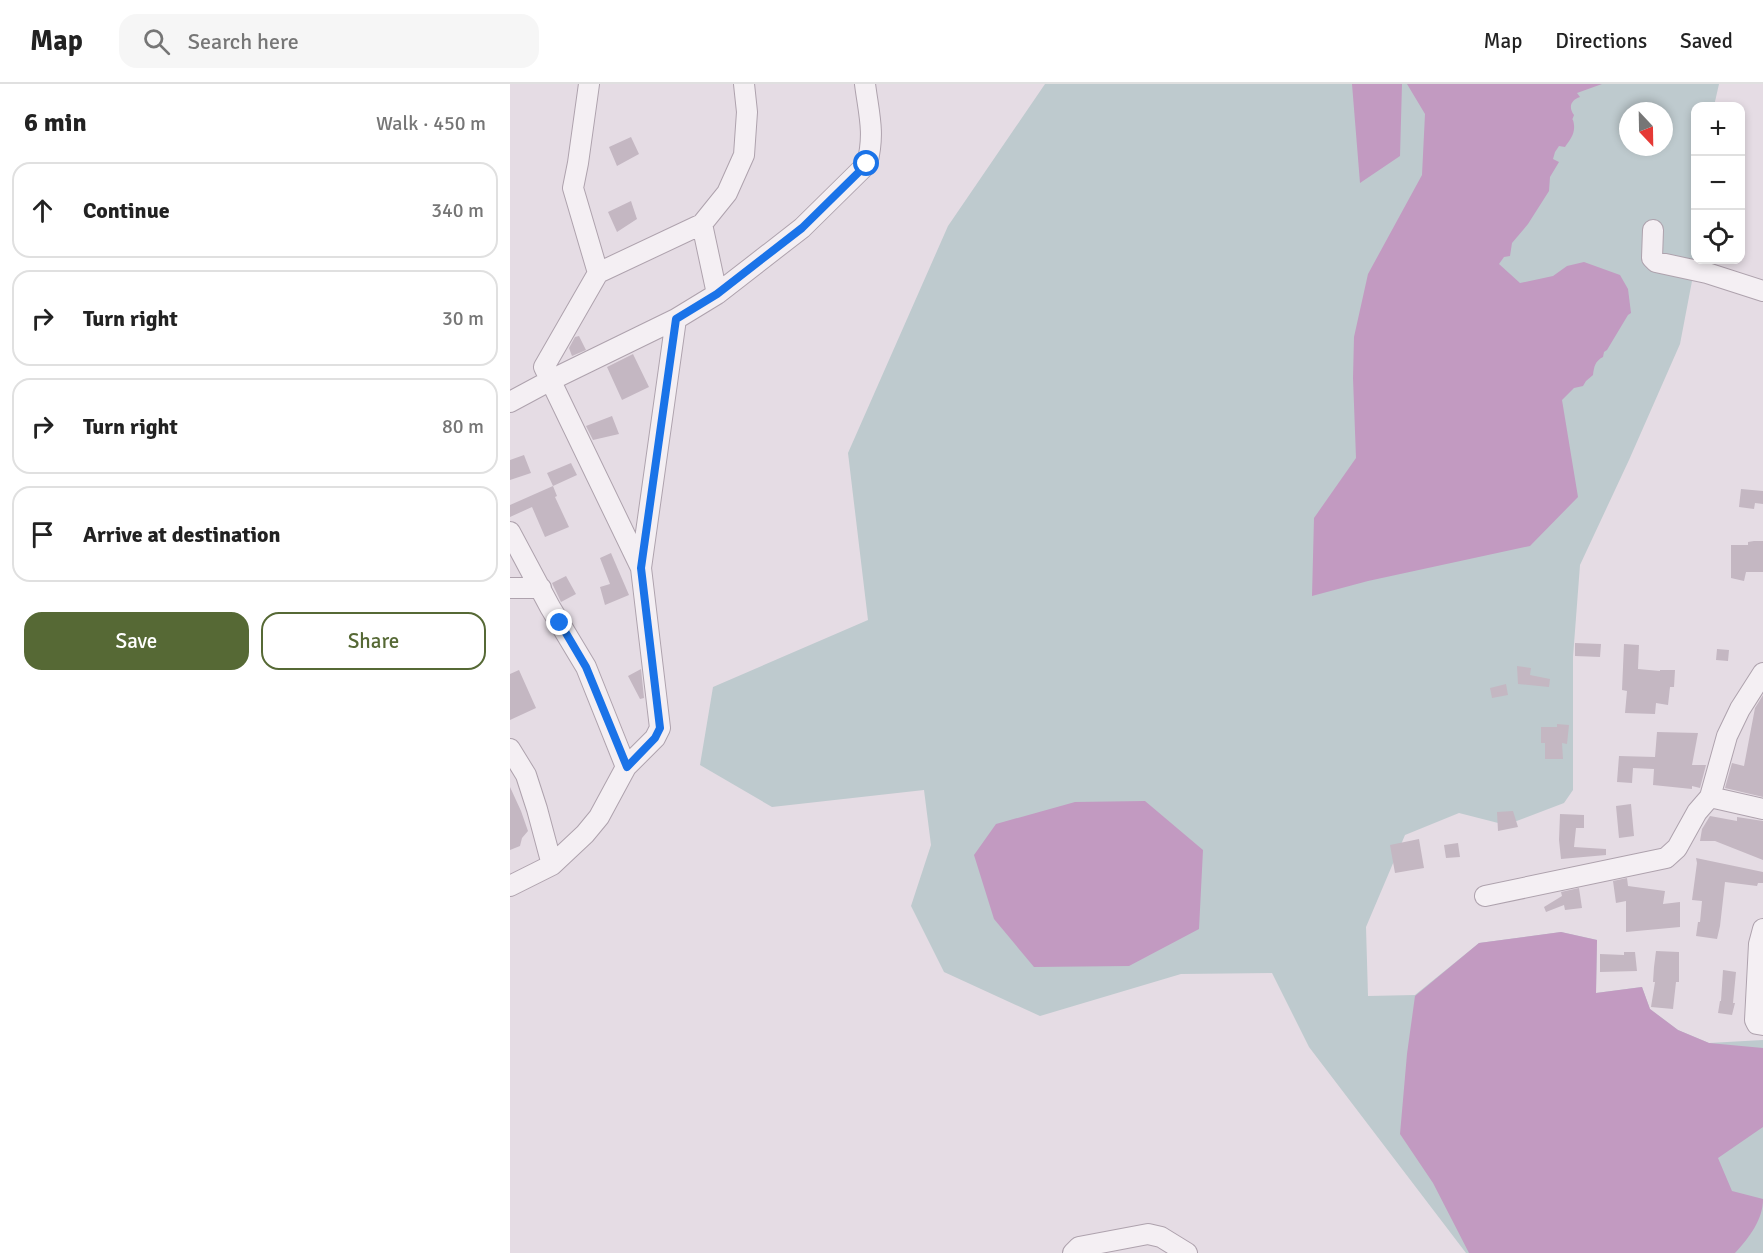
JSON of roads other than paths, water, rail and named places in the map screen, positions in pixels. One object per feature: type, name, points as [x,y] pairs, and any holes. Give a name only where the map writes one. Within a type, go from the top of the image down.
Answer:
[{"type":"street","points":[[590,84],[573,188],[598,273]]},
{"type":"street","points":[[641,568],[544,367],[598,273],[702,224],[727,193],[744,155],[747,112],[744,84]]},
{"type":"street","points":[[510,402],[676,319],[717,294],[802,228],[867,164],[872,135],[865,84]]},
{"type":"street","points":[[702,224],[717,294]]},
{"type":"street","points":[[1653,230],[1652,258],[1656,262],[1707,273],[1763,291]]},
{"type":"street","points":[[510,886],[552,865],[585,834],[598,817],[627,767],[655,738],[660,728],[641,568],[676,319]]},
{"type":"street","points":[[510,532],[550,607],[586,667],[627,767]]},
{"type":"street","points":[[510,588],[541,588]]},
{"type":"street","points":[[1485,896],[1666,858],[1677,848],[1697,812],[1710,796],[1727,736],[1740,709],[1763,673]]},
{"type":"street","points":[[510,749],[525,775],[552,865]]},
{"type":"street","points":[[1710,796],[1763,809]]},
{"type":"street","points":[[1763,929],[1755,1020],[1757,1024],[1763,1025]]},
{"type":"street","points":[[1073,1253],[1080,1247],[1148,1234],[1161,1237],[1187,1253]]}]
